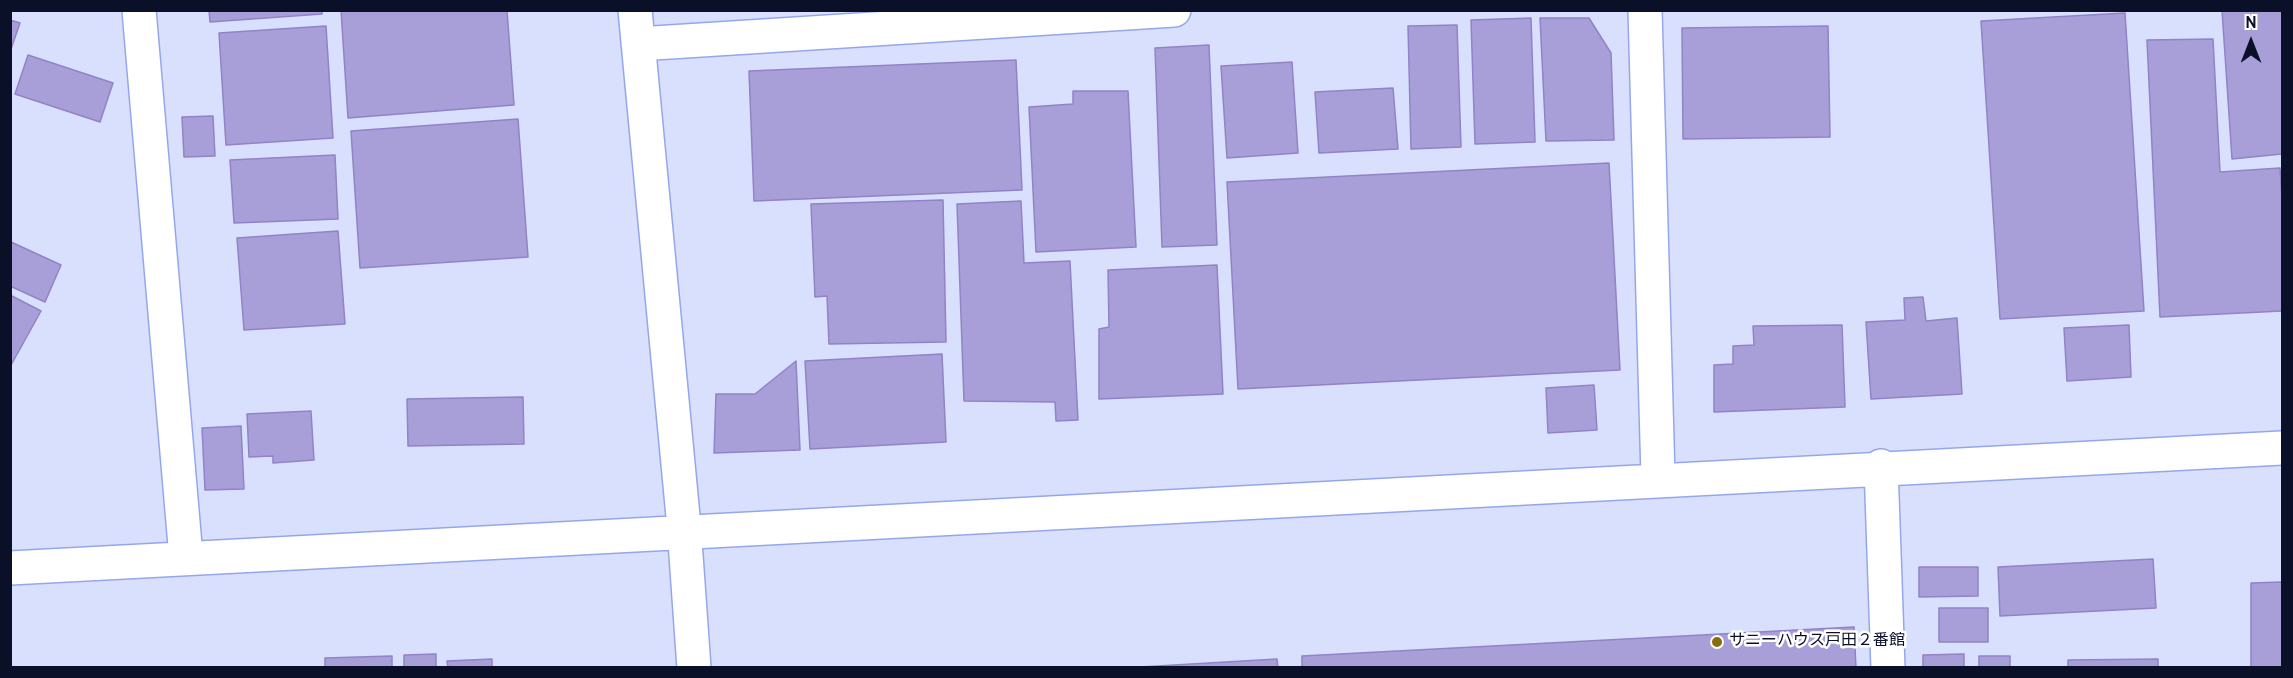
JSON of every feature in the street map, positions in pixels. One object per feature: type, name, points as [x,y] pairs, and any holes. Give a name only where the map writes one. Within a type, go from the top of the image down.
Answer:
[{"type":"street","points":[[140,10],[186,557]]},
{"type":"street","points":[[635,10],[684,527],[694,668]]},
{"type":"street","points":[[638,44],[1174,10]]},
{"type":"street","points":[[1645,10],[1658,477]]},
{"type":"street","points":[[10,568],[684,527],[1658,477],[2283,448]]},
{"type":"street","points":[[1881,466],[1888,668]]},
{"type":"building","points":[[209,10],[322,10],[322,14],[210,22]]},
{"type":"building","points":[[341,10],[507,10],[514,105],[348,118]]},
{"type":"building","points":[[2222,10],[2282,10],[2282,154],[2232,159]]},
{"type":"building","points":[[2125,13],[2144,311],[2000,319],[1981,21]]},
{"type":"building","points":[[1531,18],[1535,142],[1475,144],[1471,20]]},
{"type":"building","points":[[1540,18],[1589,18],[1611,53],[1614,140],[1546,141]]},
{"type":"building","points":[[10,20],[20,23],[10,52]]},
{"type":"building","points":[[1457,25],[1461,147],[1411,149],[1408,26]]},
{"type":"building","points":[[326,26],[333,138],[226,145],[219,33]]},
{"type":"building","points":[[1828,26],[1830,137],[1683,139],[1682,28]]},
{"type":"building","points":[[2213,39],[2220,172],[2280,168],[2282,311],[2160,317],[2147,40]]},
{"type":"building","points":[[1209,45],[1217,245],[1162,247],[1155,48]]},
{"type":"building","points":[[28,55],[113,83],[100,122],[15,94]]},
{"type":"building","points":[[1016,60],[1022,190],[754,201],[749,71]]},
{"type":"building","points":[[1292,62],[1298,153],[1227,158],[1221,66]]},
{"type":"building","points":[[1393,88],[1398,149],[1319,153],[1315,92]]},
{"type":"building","points":[[1073,91],[1128,91],[1136,247],[1036,252],[1029,107],[1073,104]]},
{"type":"building","points":[[213,116],[215,156],[184,157],[182,117]]},
{"type":"building","points":[[518,119],[528,257],[360,268],[351,131]]},
{"type":"building","points":[[335,155],[338,219],[234,223],[230,160]]},
{"type":"building","points":[[1609,163],[1620,370],[1238,389],[1227,182]]},
{"type":"building","points":[[943,200],[946,342],[829,344],[827,296],[815,297],[811,204]]},
{"type":"building","points":[[1021,201],[1024,263],[1070,261],[1078,420],[1056,421],[1055,402],[964,401],[957,204]]},
{"type":"building","points":[[338,231],[345,324],[244,330],[237,238]]},
{"type":"building","points":[[11,242],[61,265],[45,302],[10,286]]},
{"type":"building","points":[[1217,265],[1223,394],[1099,399],[1099,329],[1109,327],[1108,270]]},
{"type":"building","points":[[10,295],[41,311],[10,367]]},
{"type":"building","points":[[1923,297],[1926,321],[1957,318],[1962,394],[1871,399],[1866,322],[1905,320],[1904,298]]},
{"type":"building","points":[[1842,325],[1845,407],[1714,412],[1714,365],[1733,364],[1733,346],[1754,345],[1753,326]]},
{"type":"building","points":[[2129,325],[2131,377],[2067,381],[2064,328]]},
{"type":"building","points":[[942,354],[946,442],[810,449],[805,361]]},
{"type":"building","points":[[796,361],[800,450],[714,453],[716,394],[755,394]]},
{"type":"building","points":[[1594,385],[1597,430],[1548,433],[1546,388]]},
{"type":"building","points":[[523,397],[524,444],[408,446],[407,399]]},
{"type":"building","points":[[311,411],[314,460],[273,463],[273,456],[249,457],[247,414]]},
{"type":"building","points":[[241,426],[244,489],[205,490],[202,428]]},
{"type":"building","points":[[2153,559],[2156,608],[2000,616],[1998,567]]},
{"type":"building","points":[[1919,567],[1978,567],[1978,596],[1919,597]]},
{"type":"building","points":[[2282,582],[2282,668],[2251,668],[2251,583]]},
{"type":"building","points":[[1939,608],[1988,608],[1988,642],[1939,642]]},
{"type":"building","name":"サニーハウス戸田２番館","points":[[1854,627],[1856,668],[1302,668],[1302,656]]},
{"type":"building","points":[[436,654],[436,668],[404,668],[404,655]]},
{"type":"building","points":[[1964,654],[1964,668],[1923,668],[1923,655]]},
{"type":"building","points":[[392,656],[392,668],[325,668],[325,658]]},
{"type":"building","points":[[1979,656],[2010,656],[2010,668],[1979,668]]},
{"type":"building","points":[[492,659],[492,668],[448,668],[447,661]]},
{"type":"building","points":[[1277,659],[1278,668],[1123,668]]},
{"type":"building","points":[[2158,659],[2158,668],[2068,668],[2068,660]]},
{"type":"place","name":"サニーハウス戸田２番館","points":[[1717,642]]}]
